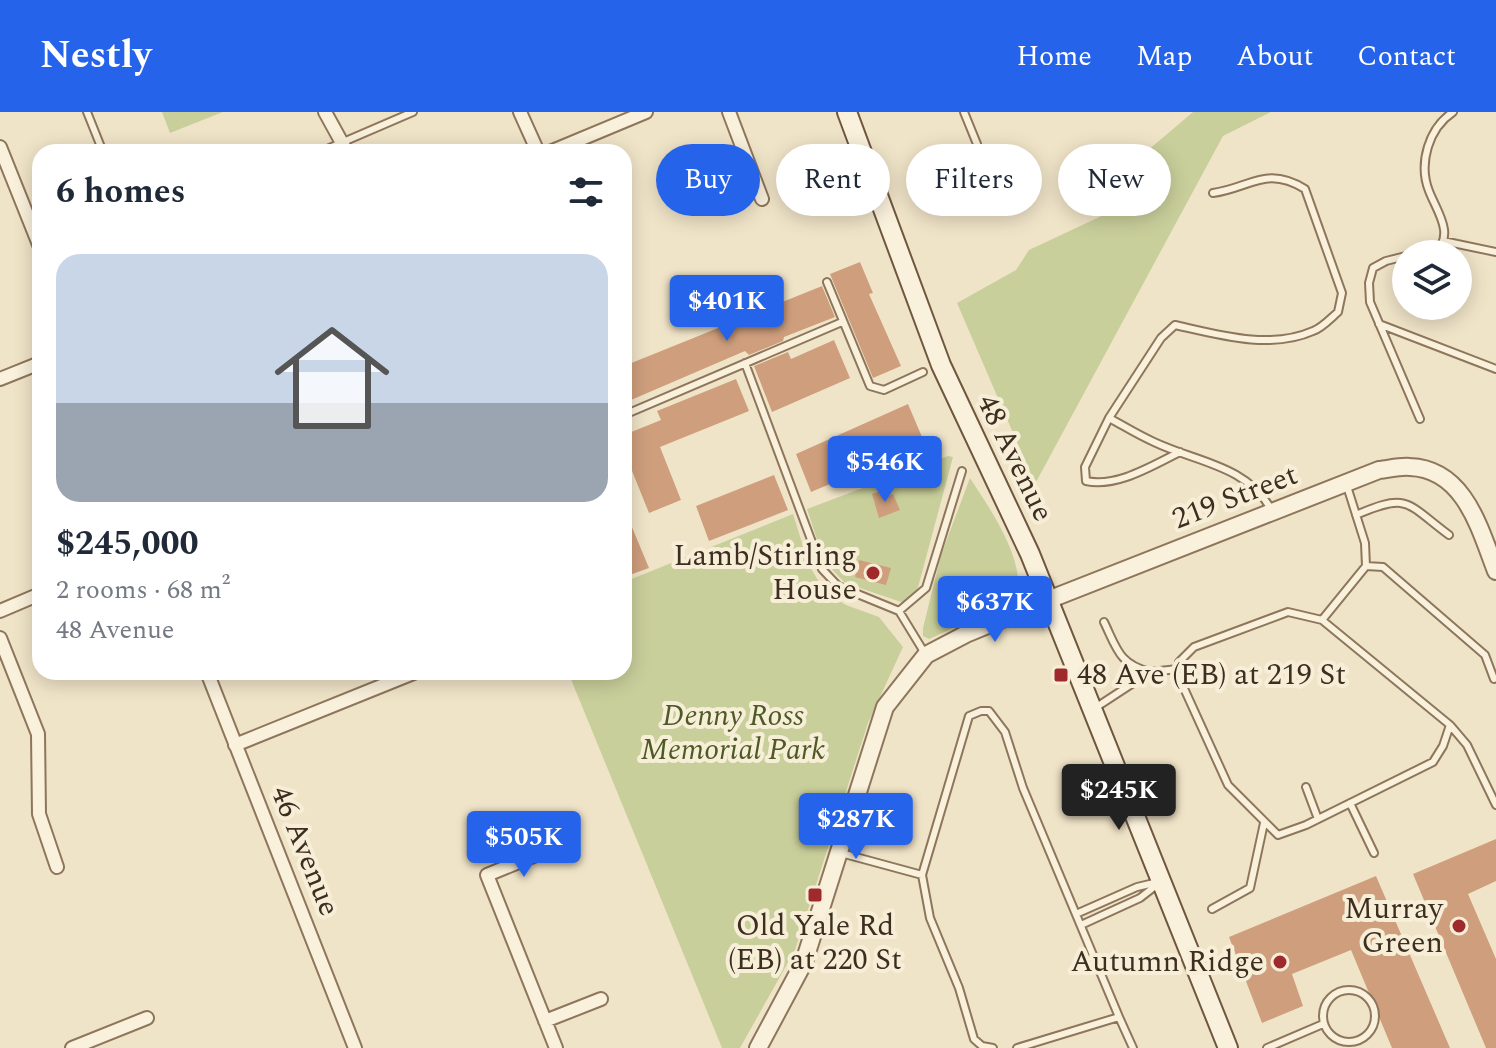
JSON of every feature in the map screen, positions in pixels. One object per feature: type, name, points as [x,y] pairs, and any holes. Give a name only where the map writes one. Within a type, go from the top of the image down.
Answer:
[{"type":"main road","name":"48 Avenue","points":[[847,112],[941,365],[1030,554],[1228,1048]]},
{"type":"street","points":[[325,112],[343,144]]},
{"type":"street","points":[[520,112],[534,144]]},
{"type":"street","points":[[569,144],[646,112]]},
{"type":"street","points":[[729,112],[762,199]]},
{"type":"street","points":[[0,150],[32,228]]},
{"type":"street","points":[[0,379],[32,366]]},
{"type":"street","name":"219 Street","points":[[926,655],[968,633],[1048,600],[1379,470],[1412,467],[1444,478],[1466,498],[1496,571]]},
{"type":"street","points":[[0,611],[32,597]]},
{"type":"street","points":[[0,638],[38,734],[39,814],[57,867]]},
{"type":"street","points":[[758,1048],[804,962],[885,707],[926,655]]},
{"type":"street","name":"46 Avenue","points":[[210,680],[355,1048]]},
{"type":"street","points":[[235,745],[396,680]]},
{"type":"street","points":[[548,850],[487,875],[556,1048]]},
{"type":"street","points":[[545,1021],[601,999]]},
{"type":"street","points":[[72,1048],[147,1018]]},
{"type":"lane","points":[[87,112],[100,144]]},
{"type":"lane","points":[[353,144],[413,112]]},
{"type":"lane","points":[[964,112],[977,144]]},
{"type":"lane","points":[[1443,240],[1445,228],[1428,190],[1424,168],[1432,134],[1453,112]]},
{"type":"lane","points":[[1181,452],[1126,477],[1086,481],[1085,467],[1109,418],[1161,338],[1175,325],[1240,339],[1274,339],[1314,331],[1338,312],[1342,293],[1305,189],[1290,180],[1255,178],[1229,191],[1213,193]]},
{"type":"lane","points":[[1472,247],[1496,252]]},
{"type":"lane","points":[[1392,260],[1373,268],[1369,283],[1370,302],[1420,419]]},
{"type":"lane","points":[[827,282],[870,386],[884,390],[923,372]]},
{"type":"lane","points":[[632,412],[842,322]]},
{"type":"lane","points":[[1379,324],[1496,369]]},
{"type":"lane","points":[[745,363],[822,569],[838,586],[899,611],[926,655]]},
{"type":"lane","points":[[1109,418],[1154,442],[1239,474],[1263,494],[1273,512]]},
{"type":"lane","points":[[899,611],[926,588],[962,471]]},
{"type":"lane","points":[[1322,620],[1366,566],[1365,543],[1346,483]]},
{"type":"lane","points":[[1356,515],[1386,502],[1403,501],[1449,535]]},
{"type":"lane","points":[[1366,566],[1383,567],[1485,655],[1494,679]]},
{"type":"lane","points":[[1450,725],[1443,746],[1433,762],[1318,819],[1278,835],[1228,785],[1178,669],[1179,662],[1194,647],[1288,612],[1322,620],[1450,725],[1467,745],[1496,805]]},
{"type":"lane","points":[[1104,622],[1121,658],[1133,668],[1150,672],[1178,669]]},
{"type":"lane","points":[[1092,709],[1150,672]]},
{"type":"lane","points":[[993,1048],[981,1047],[974,1039],[959,988],[930,918],[922,875],[969,716],[981,711],[989,711],[1005,732],[1023,788],[1133,1048]]},
{"type":"lane","points":[[1306,787],[1318,819]]},
{"type":"lane","points":[[1350,803],[1374,853]]},
{"type":"lane","points":[[1212,909],[1250,888],[1264,823]]},
{"type":"lane","points":[[838,852],[922,875]]},
{"type":"lane","points":[[1076,914],[1137,887],[1161,882]]},
{"type":"lane","points":[[1081,925],[1140,898],[1161,882]]},
{"type":"lane","points":[[1348,990],[1365,995],[1375,1010],[1373,1026],[1356,1042],[1339,1040],[1323,1024],[1326,1005],[1339,992],[1348,990]]},
{"type":"lane","points":[[1017,1048],[1119,1017]]},
{"type":"lane","points":[[1267,1048],[1323,1024]]},
{"type":"green space","points":[[162,112],[223,112],[170,133]]},
{"type":"green space","points":[[1193,112],[1271,112],[1223,136],[1035,484],[957,303],[1016,270],[1029,250],[1102,216],[1171,216],[1171,144],[1155,144]]},
{"type":"green space","points":[[948,456],[953,457],[913,606],[845,583],[824,561],[807,509]]},
{"type":"green space","points":[[970,478],[997,520],[1012,553],[1017,569],[1016,600],[929,639],[923,636],[923,628],[941,555]]},
{"type":"green space","name":"Denny Ross Memorial Park","points":[[793,514],[809,565],[825,592],[846,605],[879,617],[903,647],[868,723],[795,950],[740,1048],[722,1048],[571,680],[632,680],[632,579]]},
{"type":"building","points":[[860,262],[873,293],[869,294],[901,366],[873,378],[830,274]]},
{"type":"building","points":[[822,286],[835,317],[749,355],[745,351],[632,400],[632,363]]},
{"type":"building","points":[[834,340],[850,378],[772,412],[754,366],[788,352],[791,359]]},
{"type":"building","points":[[736,379],[749,411],[660,447],[681,500],[649,513],[632,471],[632,432],[661,420],[657,411]]},
{"type":"building","points":[[908,404],[925,444],[811,492],[796,454]]},
{"type":"building","points":[[774,475],[788,510],[709,541],[696,506]]},
{"type":"building","points":[[883,490],[885,497],[893,494],[900,510],[879,518],[872,494]]},
{"type":"building","points":[[632,527],[649,568],[632,574]]},
{"type":"building","name":"Lamb/Stirling House","points":[[859,560],[891,568],[886,585],[855,577]]},
{"type":"building","name":"Murray Green","points":[[1496,839],[1496,881],[1468,894],[1496,959],[1496,1048],[1486,1048],[1413,874]]},
{"type":"building","name":"Autumn Ridge","points":[[1376,876],[1450,1048],[1392,1048],[1351,950],[1292,974],[1303,1006],[1262,1023],[1229,937]]},
{"type":"place","name":"Lamb/Stirling House","points":[[873,573]]},
{"type":"place","name":"48 Ave (EB) at 219 St","points":[[1061,675]]},
{"type":"place","name":"Old Yale Rd (EB) at 220 St","points":[[815,895]]},
{"type":"place","name":"Murray Green","points":[[1459,926]]},
{"type":"place","name":"Autumn Ridge","points":[[1280,962]]}]
